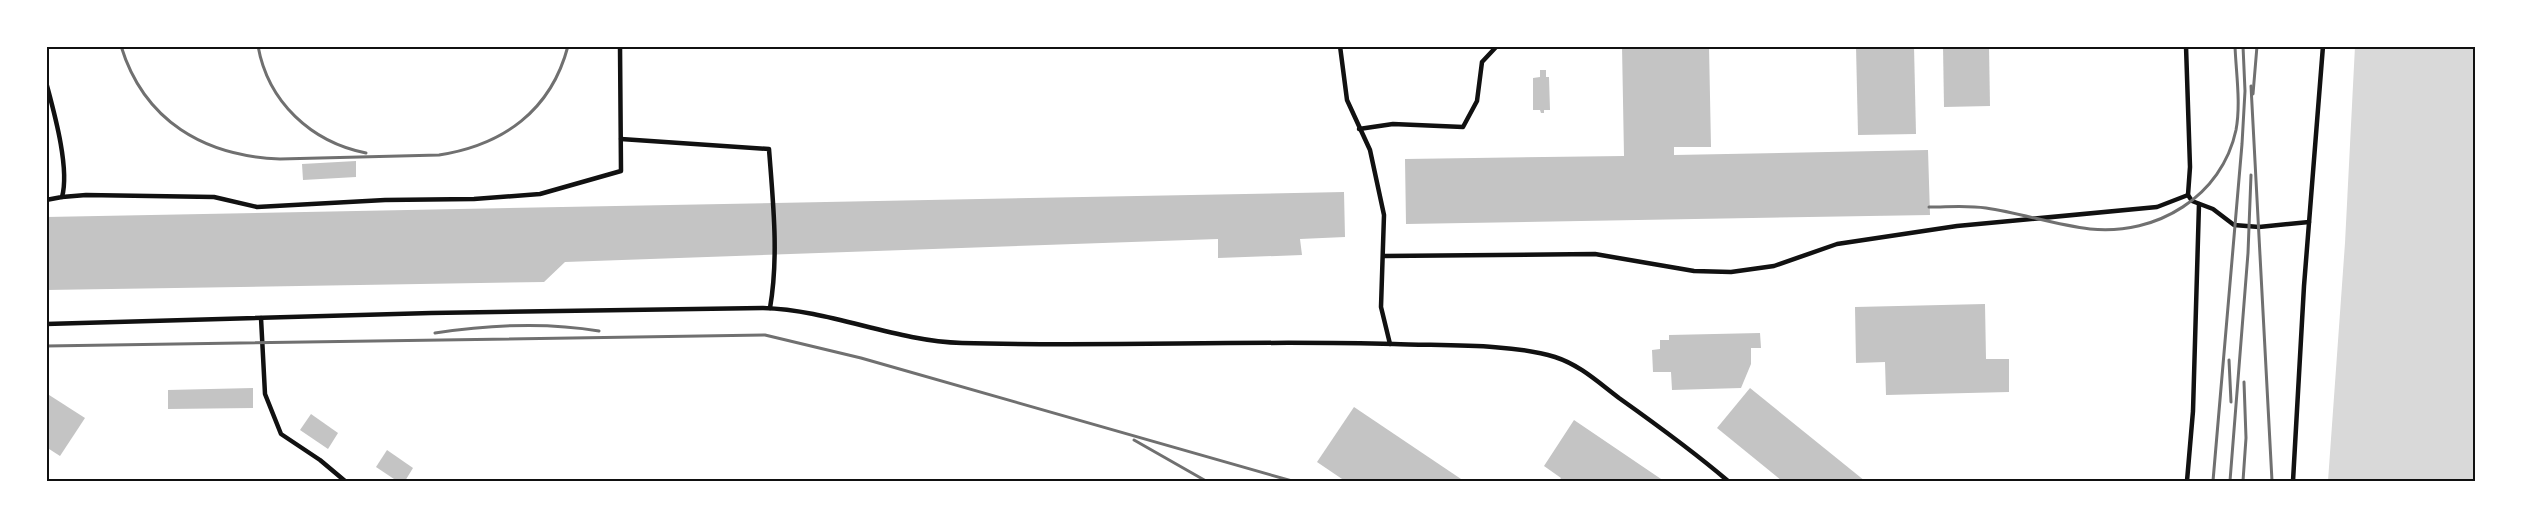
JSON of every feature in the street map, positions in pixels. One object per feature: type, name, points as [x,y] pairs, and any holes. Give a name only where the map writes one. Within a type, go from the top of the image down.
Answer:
[{"type":"street","points":[[46,200],[86,195],[214,197],[256,207],[413,199],[474,199],[540,194],[620,171],[620,46]]},
{"type":"street","points":[[1340,46],[1347,100],[1370,150],[1378,180],[1384,215],[1381,307],[1390,344]]},
{"type":"street","points":[[1359,129],[1393,124],[1464,126],[1477,101],[1482,62],[1497,46]]},
{"type":"street","points":[[2186,46],[2190,167],[2188,195],[2192,201],[2213,209],[2234,225],[2259,227],[2310,222]]},
{"type":"street","points":[[2293,481],[2323,46]]},
{"type":"street","points":[[46,82],[63,158],[66,184],[62,197]]},
{"type":"street","points":[[621,139],[769,149],[774,233],[774,287],[770,308]]},
{"type":"street","points":[[1384,256],[1594,254],[1694,272],[1731,272],[1774,266],[1837,244],[1957,226],[2157,207],[2188,195]]},
{"type":"street","points":[[2187,481],[2193,411],[2199,204]]},
{"type":"street","points":[[46,324],[639,309],[770,308],[789,309],[918,340],[960,343],[1127,346],[1390,344],[1495,348],[1527,351],[1556,358],[1578,368],[1679,439],[1728,481]]},
{"type":"street","points":[[261,318],[266,394],[281,434],[320,460],[345,481]]},
{"type":"shaded area","points":[[2355,46],[2476,46],[2476,481],[2328,481],[2345,243]]},
{"type":"building","points":[[1622,46],[1709,46],[1711,147],[1674,147],[1674,155],[1928,150],[1930,215],[1406,224],[1405,159],[1624,156]]},
{"type":"building","points":[[1856,46],[1914,46],[1916,134],[1858,135]]},
{"type":"building","points":[[1943,46],[1989,46],[1990,106],[1944,107]]},
{"type":"building","points":[[1540,70],[1546,70],[1546,77],[1549,77],[1550,110],[1544,110],[1544,113],[1541,113],[1540,110],[1533,110],[1533,78],[1540,77]]},
{"type":"building","points":[[356,161],[356,177],[303,180],[302,164]]},
{"type":"building","points":[[1344,192],[1345,237],[1300,239],[1302,255],[1218,258],[1218,239],[565,262],[544,282],[46,290],[46,217]]},
{"type":"building","points":[[1985,304],[1986,359],[2009,359],[2009,392],[1886,395],[1885,362],[1856,363],[1855,307]]},
{"type":"building","points":[[1760,333],[1761,348],[1751,348],[1751,364],[1741,388],[1672,390],[1671,372],[1653,372],[1652,350],[1660,349],[1660,340],[1669,340],[1669,335]]},
{"type":"building","points":[[253,388],[253,408],[168,409],[168,390]]},
{"type":"building","points":[[1750,388],[1865,481],[1782,481],[1717,428]]},
{"type":"building","points":[[46,393],[85,418],[60,456],[46,447]]},
{"type":"building","points":[[1354,407],[1464,481],[1345,481],[1317,462]]},
{"type":"building","points":[[311,414],[338,433],[328,449],[300,430]]},
{"type":"building","points":[[1574,420],[1664,481],[1559,481],[1561,478],[1544,466]]},
{"type":"building","points":[[387,450],[413,468],[405,481],[397,481],[376,467]]},
{"type":"railway","points":[[121,46],[131,72],[145,95],[161,114],[181,130],[202,142],[226,151],[280,159],[439,155],[484,143],[521,121],[537,106],[550,89],[560,69],[568,46]]},
{"type":"railway","points":[[258,46],[263,66],[271,85],[282,102],[295,116],[327,140],[346,148],[366,153]]},
{"type":"railway","points":[[1929,207],[1965,206],[1986,208],[2090,229],[2115,229],[2139,226],[2162,218],[2183,207],[2201,192],[2217,174],[2228,153],[2236,130],[2238,88],[2235,46]]},
{"type":"railway","points":[[2213,481],[2242,144],[2245,91],[2243,46]]},
{"type":"railway","points":[[2253,94],[2257,46]]},
{"type":"railway","points":[[2251,86],[2272,481]]},
{"type":"railway","points":[[2230,481],[2248,253],[2251,175]]},
{"type":"railway","points":[[435,333],[517,326],[558,326],[599,331]]},
{"type":"railway","points":[[46,346],[765,335],[861,358],[1292,481]]},
{"type":"railway","points":[[2229,360],[2231,402]]},
{"type":"railway","points":[[2243,481],[2246,438],[2244,382]]},
{"type":"railway","points":[[1134,440],[1206,481]]}]
